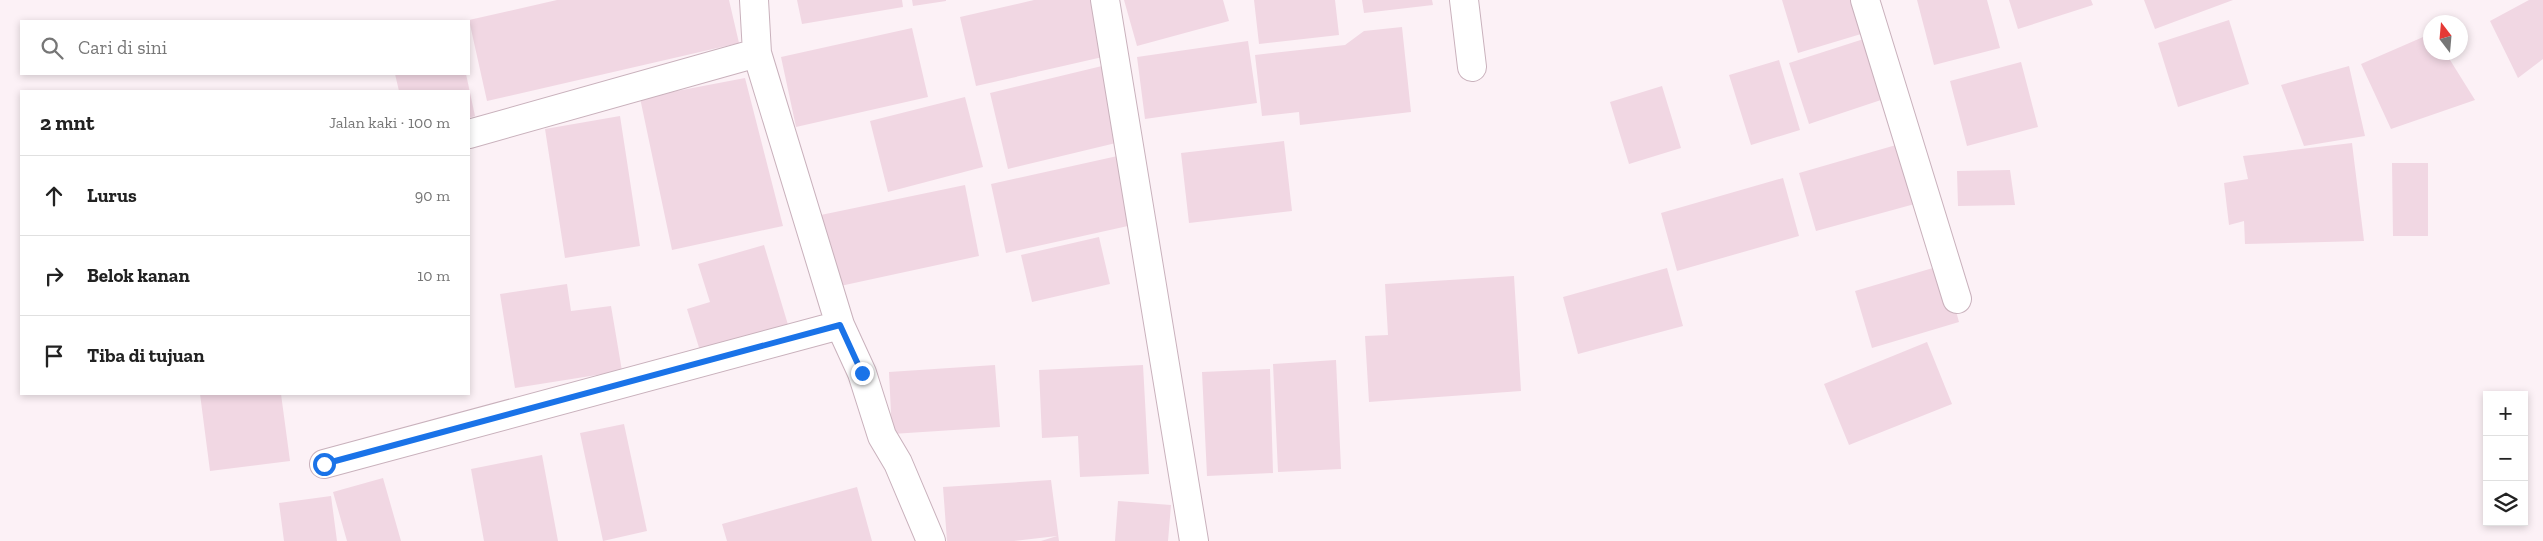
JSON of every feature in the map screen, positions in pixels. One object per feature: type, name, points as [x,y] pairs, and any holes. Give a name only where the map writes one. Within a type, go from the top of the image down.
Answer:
[{"type":"street","points":[[754,0],[757,53],[840,325],[862,373],[882,436],[898,462],[931,541]]},
{"type":"street","points":[[1105,0],[1194,541]]},
{"type":"street","points":[[1464,0],[1472,67]]},
{"type":"street","points":[[1864,0],[1957,299]]},
{"type":"street","points":[[470,134],[757,53]]},
{"type":"street","points":[[324,464],[840,325]]},
{"type":"building","points":[[557,0],[729,0],[739,43],[487,101],[469,20]]},
{"type":"building","points":[[797,0],[902,0],[903,7],[802,24]]},
{"type":"building","points":[[912,0],[946,0],[946,1],[913,6]]},
{"type":"building","points":[[1034,0],[1095,0],[1107,56],[976,86],[960,17]]},
{"type":"building","points":[[1124,0],[1223,0],[1229,21],[1137,46]]},
{"type":"building","points":[[1254,0],[1335,0],[1339,35],[1259,44]]},
{"type":"building","points":[[1362,0],[1432,0],[1433,5],[1364,13]]},
{"type":"building","points":[[1782,0],[1862,0],[1871,31],[1798,53]]},
{"type":"building","points":[[1917,0],[1987,0],[2000,48],[1934,65]]},
{"type":"building","points":[[2009,0],[2091,0],[2093,5],[2018,29]]},
{"type":"building","points":[[2144,0],[2233,0],[2155,29]]},
{"type":"building","points":[[2529,0],[2543,0],[2543,59],[2518,78],[2490,21]]},
{"type":"building","points":[[2229,20],[2249,84],[2178,107],[2158,43]]},
{"type":"building","points":[[1402,27],[1411,112],[1300,125],[1299,112],[1262,116],[1255,55],[1345,45],[1364,31]]},
{"type":"building","points":[[912,28],[928,97],[796,127],[781,57]]},
{"type":"building","points":[[1873,36],[1893,96],[1809,124],[1789,63]]},
{"type":"building","points":[[2423,37],[2423,60],[2450,60],[2475,100],[2391,129],[2361,64]]},
{"type":"building","points":[[1248,41],[1257,103],[1145,119],[1137,57]]},
{"type":"building","points":[[1779,60],[1800,130],[1751,145],[1729,75]]},
{"type":"building","points":[[2021,62],[2038,127],[1967,146],[1950,81]]},
{"type":"building","points":[[1102,66],[1120,142],[1008,169],[990,93]]},
{"type":"building","points":[[2349,66],[2365,136],[2304,146],[2281,85]]},
{"type":"building","points":[[395,75],[466,75],[469,90],[399,90]]},
{"type":"building","points":[[745,78],[783,226],[672,250],[640,98]]},
{"type":"building","points":[[1662,86],[1681,148],[1629,164],[1610,102]]},
{"type":"building","points":[[470,93],[475,116],[470,118]]},
{"type":"building","points":[[965,97],[983,167],[888,192],[870,121]]},
{"type":"building","points":[[620,116],[640,246],[565,258],[545,129]]},
{"type":"building","points":[[1284,141],[1292,211],[1189,223],[1181,153]]},
{"type":"building","points":[[1903,143],[1922,202],[1816,231],[1799,173]]},
{"type":"building","points":[[2352,143],[2364,241],[2245,244],[2244,221],[2229,225],[2224,183],[2248,179],[2243,156]]},
{"type":"building","points":[[1122,155],[1137,224],[1006,253],[991,184]]},
{"type":"building","points":[[2392,163],[2428,163],[2428,236],[2393,236]]},
{"type":"building","points":[[2010,170],[2015,205],[1958,206],[1957,171]]},
{"type":"building","points":[[1783,178],[1799,236],[1677,271],[1661,213]]},
{"type":"building","points":[[965,185],[979,256],[831,288],[816,216]]},
{"type":"building","points":[[1099,237],[1110,284],[1032,302],[1021,255]]},
{"type":"building","points":[[764,245],[789,328],[701,354],[687,309],[710,302],[698,264]]},
{"type":"building","points":[[1943,265],[1959,322],[1872,348],[1855,291]]},
{"type":"building","points":[[1667,268],[1683,326],[1578,354],[1563,297]]},
{"type":"building","points":[[1514,276],[1521,391],[1369,402],[1365,336],[1388,335],[1385,284]]},
{"type":"building","points":[[567,284],[571,311],[611,306],[622,371],[515,388],[500,294]]},
{"type":"building","points":[[1927,342],[1952,404],[1849,445],[1824,384]]},
{"type":"building","points":[[1336,360],[1341,469],[1278,472],[1273,364]]},
{"type":"building","points":[[995,365],[1000,427],[892,434],[889,372]]},
{"type":"building","points":[[1143,365],[1149,474],[1080,477],[1078,436],[1042,438],[1039,370]]},
{"type":"building","points":[[1270,369],[1273,473],[1207,476],[1202,372]]},
{"type":"building","points":[[200,395],[281,395],[290,461],[210,471]]},
{"type":"building","points":[[624,424],[647,531],[603,541],[580,433]]},
{"type":"building","points":[[542,455],[558,541],[484,541],[471,469]]},
{"type":"building","points":[[383,478],[401,541],[347,541],[333,492]]},
{"type":"building","points":[[1051,480],[1059,541],[1041,541],[1057,536],[1014,541],[947,541],[943,487]]},
{"type":"building","points":[[857,487],[872,541],[727,541],[722,524]]},
{"type":"building","points":[[331,496],[337,541],[284,541],[279,503]]},
{"type":"building","points":[[1118,501],[1171,505],[1168,541],[1115,541]]},
{"type":"route","points":[[324,464],[840,325],[862,373]]}]
